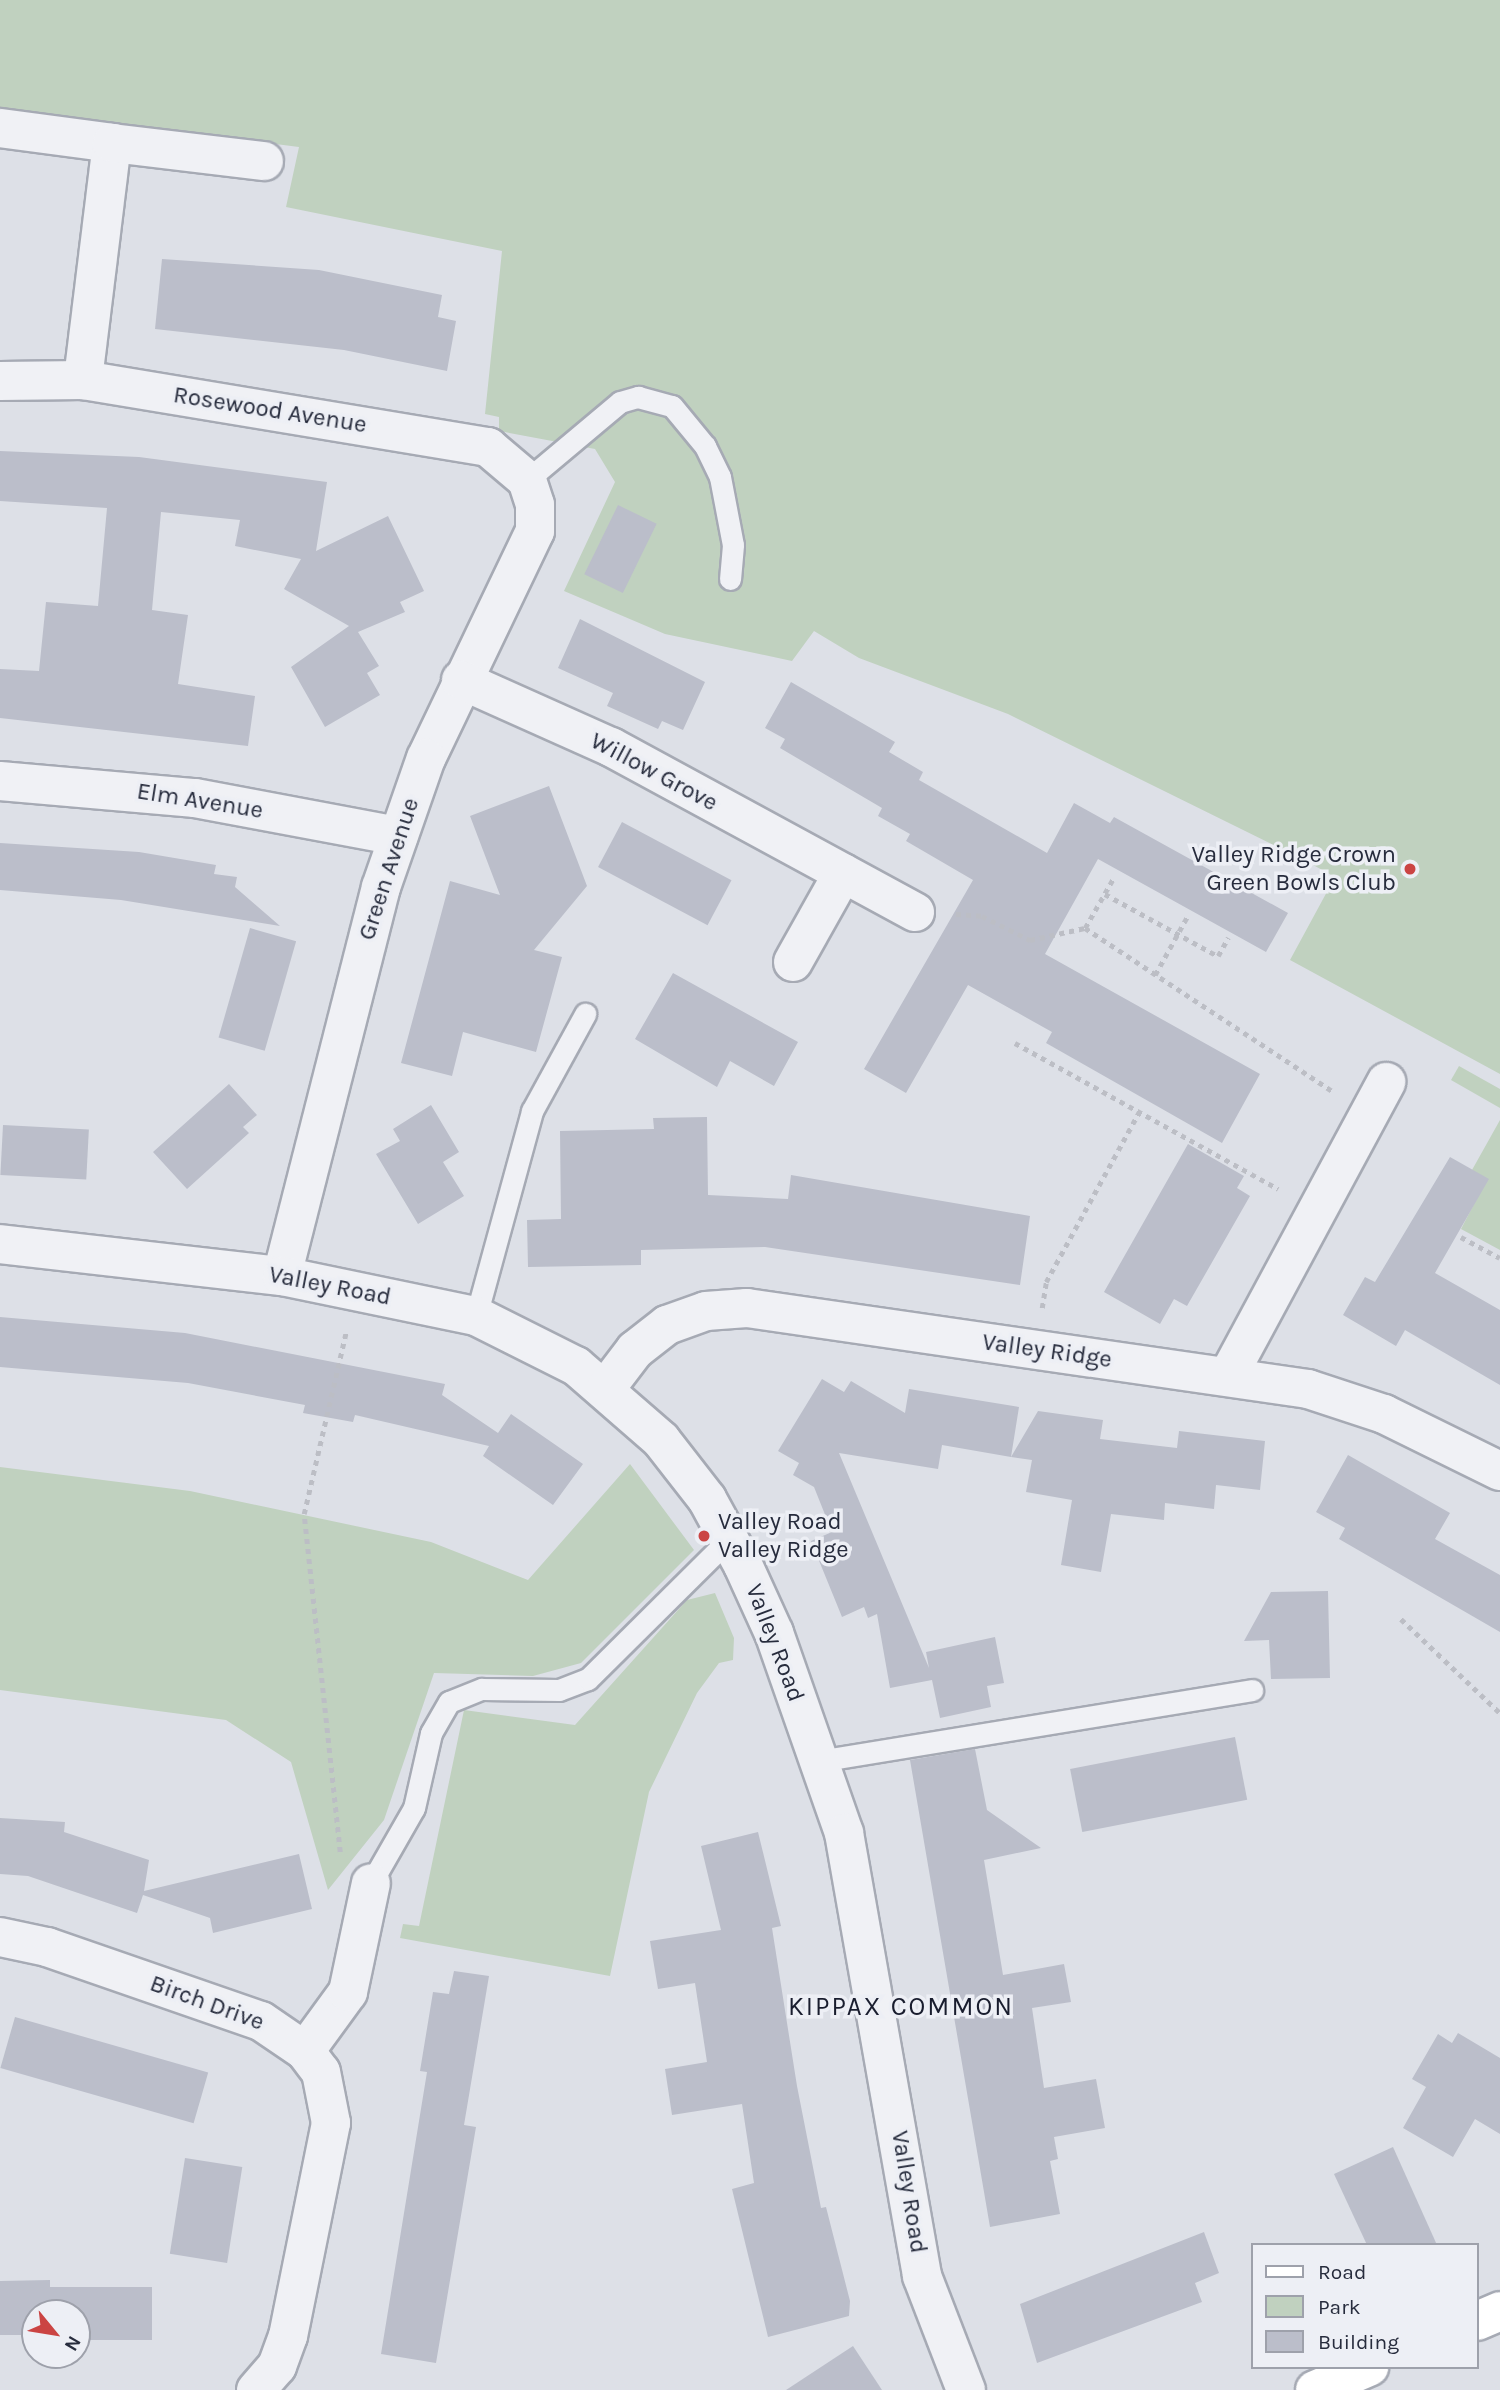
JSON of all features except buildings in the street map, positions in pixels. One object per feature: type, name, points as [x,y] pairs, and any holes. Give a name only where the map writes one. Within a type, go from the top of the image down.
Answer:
[{"type":"main road","points":[[1479,2320],[1500,2311]]},
{"type":"main road","points":[[1315,2390],[1363,2369]]},
{"type":"street","points":[[0,128],[264,161]]},
{"type":"street","points":[[83,380],[112,143]]},
{"type":"street","name":"Rosewood Avenue","points":[[0,381],[83,380],[488,447],[527,480]]},
{"type":"street","name":"Green Avenue","points":[[282,1276],[398,836],[461,680],[535,531],[527,480]]},
{"type":"street","name":"Willow Grove","points":[[461,680],[611,747],[915,912]]},
{"type":"street","name":"Elm Avenue","points":[[0,781],[195,798],[398,836]]},
{"type":"street","points":[[793,962],[842,873]]},
{"type":"street","points":[[1228,1376],[1386,1082]]},
{"type":"street","name":"Valley Road","points":[[0,1244],[282,1276],[476,1316],[544,1347],[606,1388],[678,1459],[730,1538],[774,1633],[844,1833],[877,1995],[922,2276],[966,2390]]},
{"type":"street","name":"Valley Ridge","points":[[606,1388],[635,1350],[667,1325],[706,1311],[747,1308],[1228,1376],[1347,1400],[1500,1471]]},
{"type":"street","points":[[305,2050],[348,1992],[371,1883]]},
{"type":"street","name":"Birch Drive","points":[[0,1937],[47,1947],[261,2021],[305,2050],[321,2072],[331,2123],[288,2336],[277,2366],[256,2390]]},
{"type":"lane","points":[[527,480],[620,402],[638,397],[672,406],[705,446],[720,477],[733,545],[730,579]]},
{"type":"lane","points":[[476,1316],[532,1111],[585,1014]]},
{"type":"lane","points":[[371,1883],[414,1808],[431,1733],[449,1702],[482,1689],[559,1690],[588,1679],[730,1538]]},
{"type":"lane","points":[[818,1760],[1252,1690]]},
{"type":"path","points":[[1085,928],[1113,879]]},
{"type":"path","points":[[1105,894],[1218,956],[1228,939]]},
{"type":"path","points":[[915,912],[982,916],[1030,940],[1085,928],[1367,1115]]},
{"type":"path","points":[[1155,975],[1187,917]]},
{"type":"path","points":[[1016,1044],[1317,1211]]},
{"type":"path","points":[[1036,1349],[1046,1282],[1139,1112]]},
{"type":"path","points":[[1461,1237],[1500,1258]]},
{"type":"path","points":[[341,1858],[304,1514],[355,1290]]},
{"type":"path","points":[[1401,1619],[1500,1713]]},
{"type":"green space","points":[[0,0],[1500,0],[1500,1074],[1290,960],[1335,877],[1304,860],[1008,714],[859,658],[814,631],[792,661],[665,634],[564,591],[615,482],[595,449],[499,431],[499,417],[485,414],[502,251],[286,207],[299,147],[0,108]]},
{"type":"green space","points":[[1459,1066],[1500,1089],[1500,1108],[1451,1080]]},
{"type":"green space","points":[[1500,1120],[1500,1250],[1461,1229],[1474,1204],[1472,1170]]},
{"type":"green space","points":[[630,1464],[694,1550],[581,1663],[533,1676],[434,1673],[384,1820],[328,1890],[291,1762],[226,1720],[0,1690],[0,1467],[190,1491],[431,1542],[528,1580]]},
{"type":"green space","points":[[715,1593],[734,1638],[733,1660],[719,1663],[697,1693],[649,1792],[610,1976],[400,1938],[403,1924],[419,1926],[464,1710],[575,1725],[687,1600]]},
{"type":"place","name":"Valley Ridge Crown Green Bowls Club","points":[[1410,869]]},
{"type":"place","name":"Valley Road Valley Ridge","points":[[704,1536]]},
{"type":"district","name":"KIPPAX COMMON","points":[[901,2007]]}]
